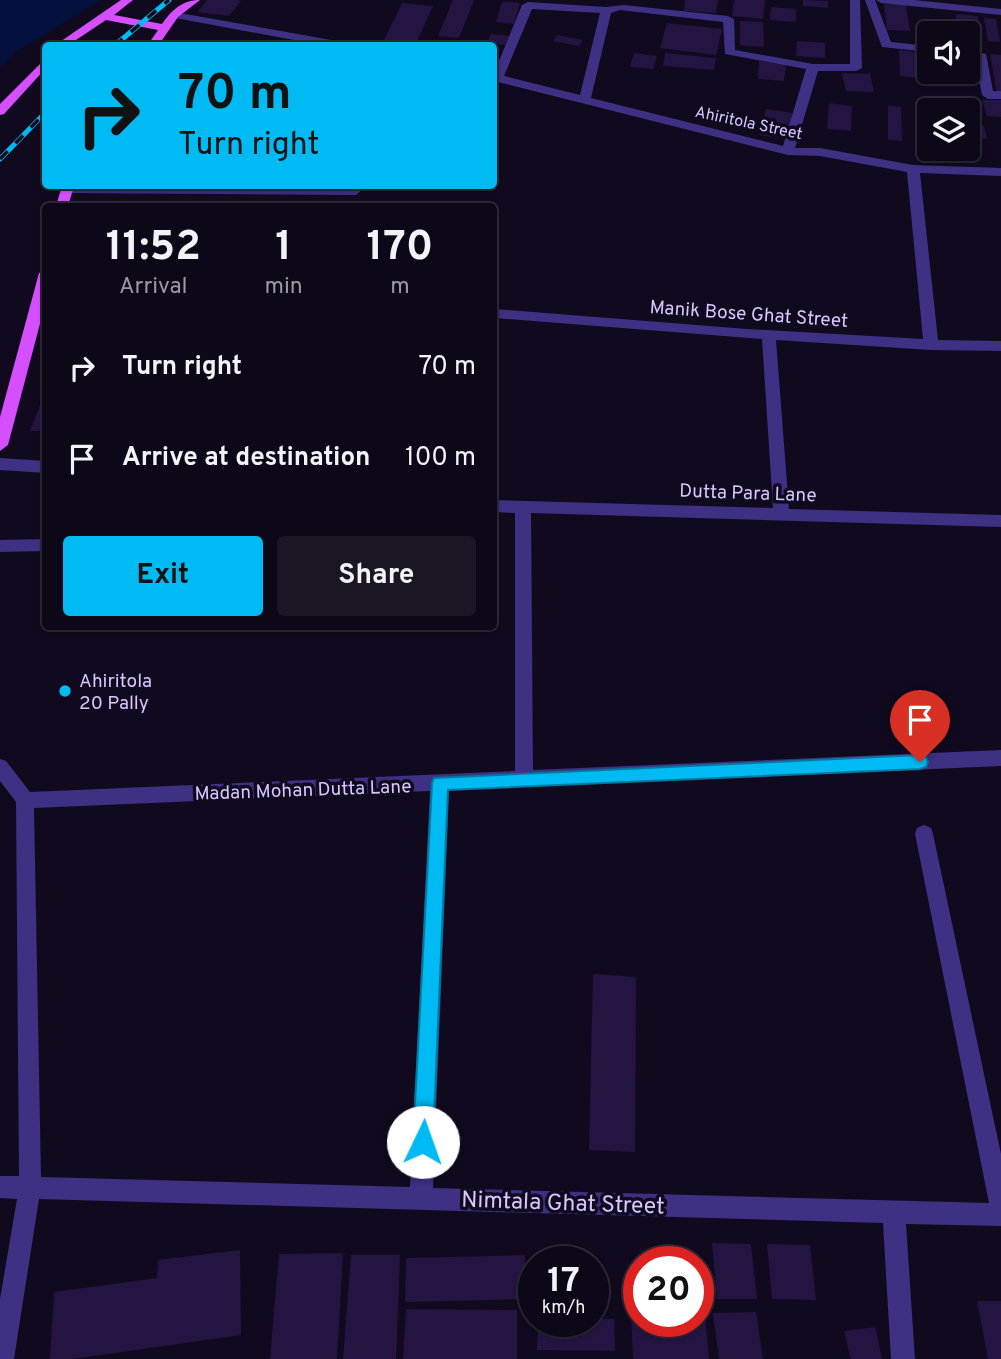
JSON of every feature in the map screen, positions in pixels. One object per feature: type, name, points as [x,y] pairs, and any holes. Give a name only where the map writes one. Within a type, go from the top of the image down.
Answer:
[{"type":"main road","points":[[65,42],[128,0]]},
{"type":"main road","points":[[155,42],[174,15],[195,0]]},
{"type":"main road","points":[[104,16],[164,28]]},
{"type":"main road","points":[[0,111],[42,65]]},
{"type":"main road","points":[[0,445],[42,292]]},
{"type":"street","points":[[624,8],[640,0]]},
{"type":"street","points":[[497,73],[528,5],[606,10],[624,8],[728,19],[729,52],[813,67],[856,68],[855,1],[840,0]]},
{"type":"street","points":[[870,0],[886,45],[917,48]]},
{"type":"street","points":[[881,0],[1001,12]]},
{"type":"street","points":[[585,99],[606,10]]},
{"type":"street","points":[[174,15],[326,42]]},
{"type":"street","points":[[980,54],[988,95],[1001,96]]},
{"type":"street","points":[[788,150],[813,67]]},
{"type":"street","name":"Ahiritola Street","points":[[497,77],[788,150],[820,152],[913,169],[1001,172]]},
{"type":"street","points":[[913,169],[931,345]]},
{"type":"street","points":[[163,189],[358,189]]},
{"type":"street","name":"Manik Bose Ghat Street","points":[[497,313],[769,335],[931,345],[1001,346]]},
{"type":"street","points":[[769,335],[781,514]]},
{"type":"street","points":[[0,464],[42,467]]},
{"type":"street","name":"Dutta Para Lane","points":[[497,506],[1001,521]]},
{"type":"street","points":[[523,506],[524,779]]},
{"type":"street","points":[[0,547],[42,545]]},
{"type":"street","name":"Madan Mohan Dutta Lane","points":[[25,800],[1001,758]]},
{"type":"street","points":[[0,767],[25,800],[30,1186],[2,1359]]},
{"type":"street","points":[[421,1198],[440,783]]},
{"type":"street","points":[[924,834],[1001,1208]]},
{"type":"street","name":"Nimtala Ghat Street","points":[[0,1187],[1001,1215]]},
{"type":"street","points":[[894,1212],[903,1359]]},
{"type":"shaded area","points":[[0,0],[101,0],[14,53],[0,68]]},
{"type":"building","points":[[207,0],[241,1],[229,16],[198,12]]},
{"type":"building","points":[[453,0],[474,0],[459,38],[438,36]]},
{"type":"building","points":[[685,0],[718,0],[716,13],[684,11]]},
{"type":"building","points":[[734,0],[765,0],[763,19],[732,16]]},
{"type":"building","points":[[803,0],[828,1],[828,8],[803,6]]},
{"type":"building","points":[[502,2],[520,3],[514,24],[496,22]]},
{"type":"building","points":[[402,3],[433,6],[417,42],[383,42]]},
{"type":"building","points":[[884,4],[906,5],[910,31],[887,30]]},
{"type":"building","points":[[771,7],[796,9],[796,22],[770,20]]},
{"type":"building","points":[[956,14],[978,16],[978,21],[956,21]]},
{"type":"building","points":[[984,18],[996,19],[1000,42],[988,41]]},
{"type":"building","points":[[740,21],[763,22],[764,47],[740,45]]},
{"type":"building","points":[[667,23],[722,29],[716,55],[660,48]]},
{"type":"building","points":[[491,34],[509,36],[505,45],[487,42]]},
{"type":"building","points":[[557,35],[583,40],[579,46],[553,41]]},
{"type":"building","points":[[797,41],[825,43],[825,58],[796,56]]},
{"type":"building","points":[[899,50],[917,52],[917,78],[900,76]]},
{"type":"building","points":[[634,53],[657,56],[653,69],[630,67]]},
{"type":"building","points":[[665,53],[716,58],[714,70],[663,66]]},
{"type":"building","points":[[990,54],[1001,55],[1001,93],[997,93]]},
{"type":"building","points":[[759,61],[786,64],[784,81],[758,79]]},
{"type":"building","points":[[842,73],[870,74],[874,92],[846,91]]},
{"type":"building","points":[[982,100],[1001,100],[1001,117],[987,116]]},
{"type":"building","points":[[829,103],[852,106],[851,131],[827,129]]},
{"type":"building","points":[[888,106],[901,107],[902,141],[888,140]]},
{"type":"building","points":[[766,109],[793,113],[787,139],[759,135]]},
{"type":"building","points":[[980,126],[984,126],[987,139],[980,139]]},
{"type":"building","points":[[41,403],[42,403],[42,431],[30,431]]},
{"type":"building","points":[[593,974],[636,977],[635,1152],[589,1150]]},
{"type":"building","points":[[712,1243],[751,1244],[757,1299],[717,1299]]},
{"type":"building","points":[[767,1244],[810,1245],[816,1300],[772,1299]]},
{"type":"building","points":[[240,1250],[241,1335],[73,1359],[50,1359],[54,1292],[157,1278],[158,1260]]},
{"type":"building","points":[[343,1253],[337,1359],[270,1359],[279,1254]]},
{"type":"building","points":[[351,1255],[400,1255],[396,1359],[343,1359]]},
{"type":"building","points":[[518,1255],[518,1299],[405,1302],[406,1258]]},
{"type":"building","points":[[977,1301],[1001,1301],[1001,1359],[988,1359]]},
{"type":"building","points":[[406,1309],[517,1310],[517,1359],[403,1359]]},
{"type":"building","points":[[756,1312],[763,1359],[719,1359],[714,1313]]},
{"type":"building","points":[[609,1319],[614,1319],[615,1351],[537,1350],[537,1337],[609,1337]]},
{"type":"building","points":[[875,1327],[882,1359],[851,1359],[844,1331]]},
{"type":"building","points":[[632,1337],[707,1337],[709,1359],[633,1359]]},
{"type":"railway","points":[[119,42],[169,0]]},
{"type":"railway","points":[[0,159],[42,116]]},
{"type":"place","name":"Ahiritola 20 Pally","points":[[65,691]]},
{"type":"route","points":[[423,1142],[440,783],[920,762]]}]
